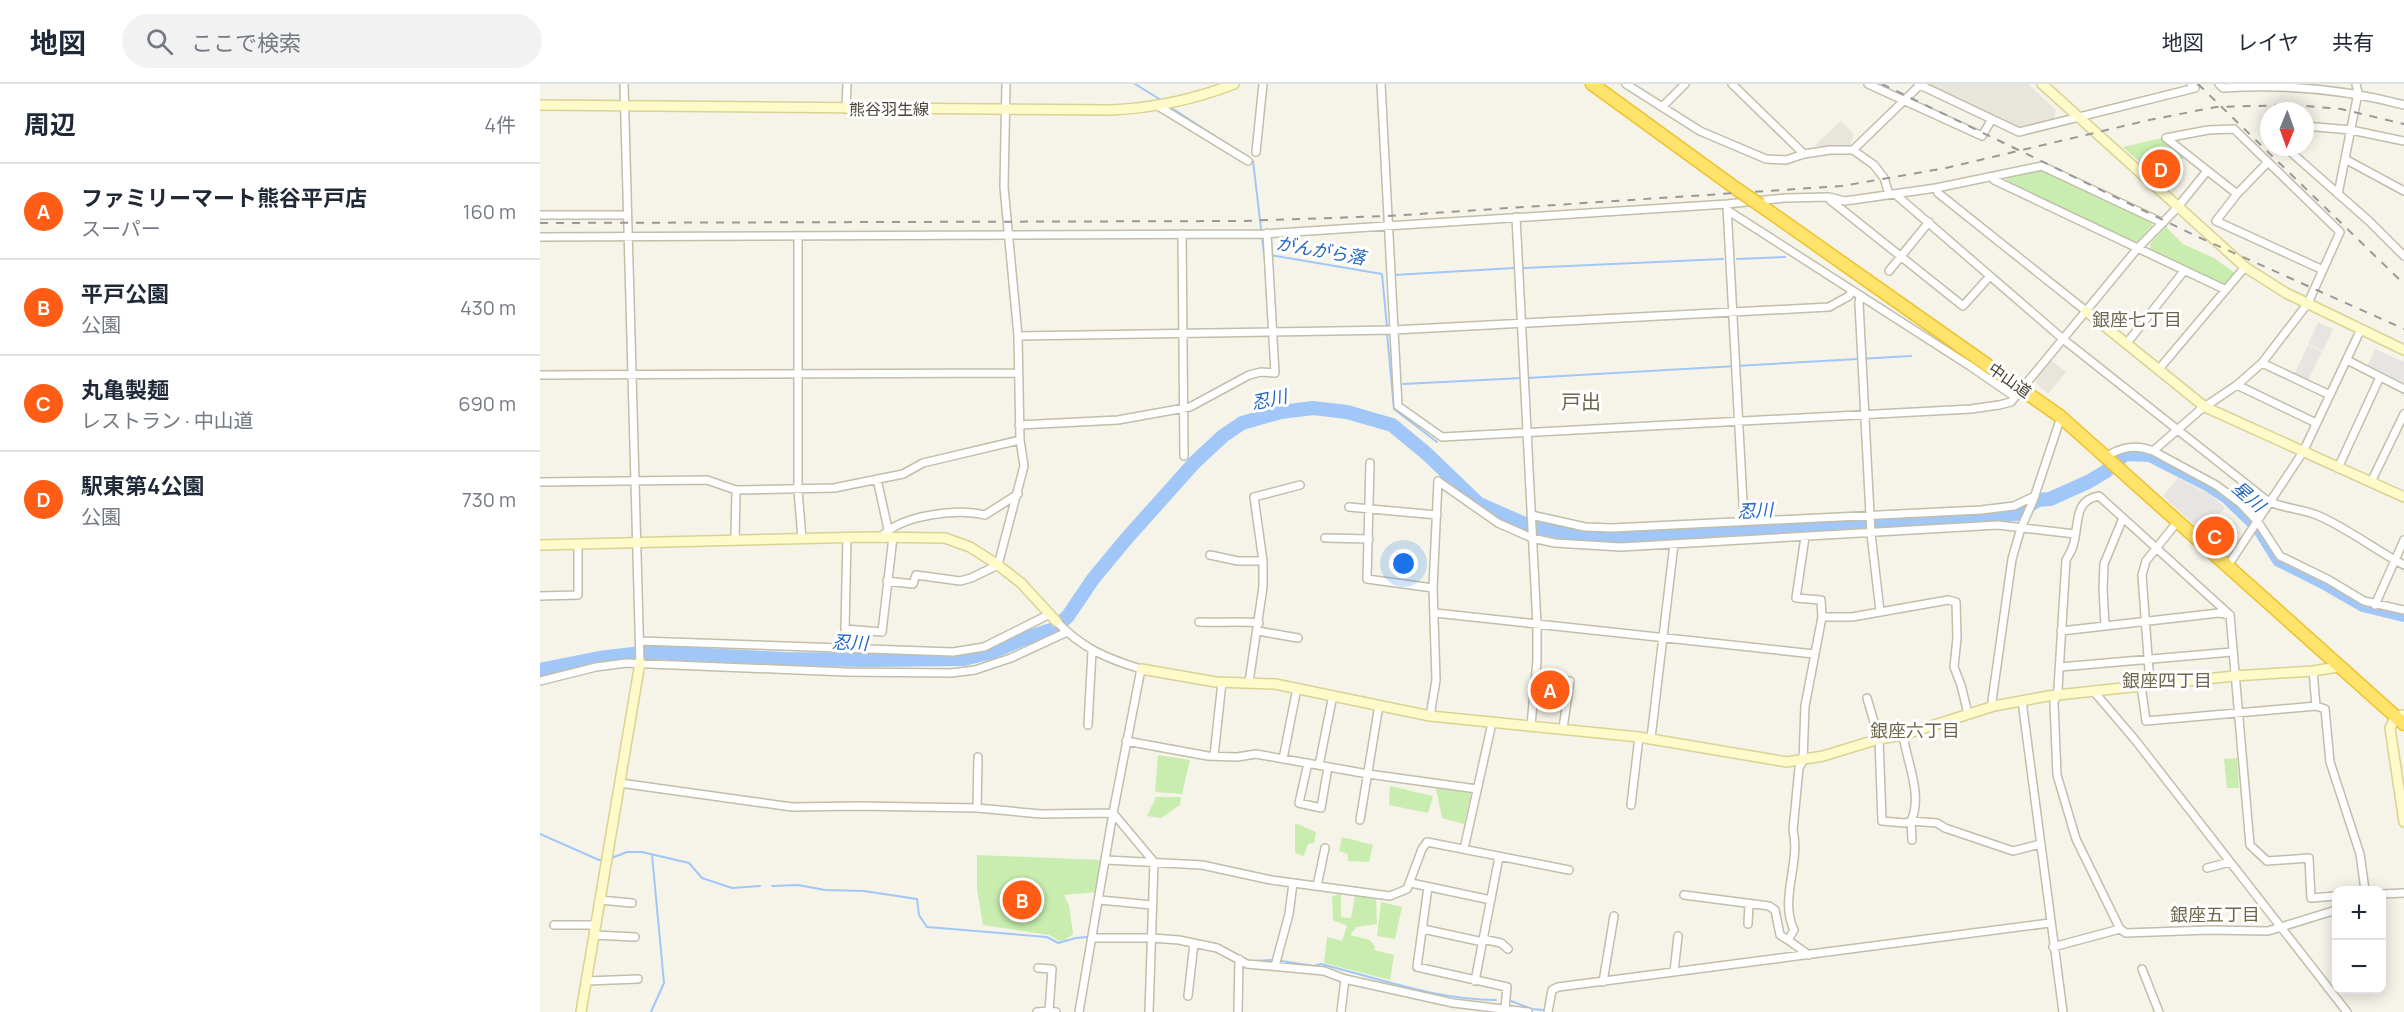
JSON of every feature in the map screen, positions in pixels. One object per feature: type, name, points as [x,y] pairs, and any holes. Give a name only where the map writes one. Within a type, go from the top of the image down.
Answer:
[{"type":"highway","name":"中山道","points":[[1592,84],[2018,393],[2061,417],[2338,667],[2402,719]]},
{"type":"street","points":[[581,1012],[640,663],[634,375],[624,84]]},
{"type":"street","points":[[846,109],[847,84]]},
{"type":"street","points":[[887,581],[913,584],[916,575],[960,580],[971,578],[998,565],[1018,494],[1024,466],[1019,425],[1018,336],[1004,187],[1006,84]]},
{"type":"street","name":"熊谷羽生線","points":[[540,105],[1111,110],[1160,106],[1234,84]]},
{"type":"street","points":[[1256,152],[1263,84]]},
{"type":"street","points":[[1382,84],[1398,406],[1442,437],[1864,414],[1999,405],[2011,402],[2137,249],[2177,208],[2207,171]]},
{"type":"street","points":[[1626,84],[1700,131],[1766,159],[1786,160],[1804,154],[1830,150],[1853,150],[1869,160],[1884,178],[1892,194],[1929,222],[2062,339],[2271,502],[2306,510],[2322,517],[2404,565]]},
{"type":"street","points":[[1662,107],[1685,84]]},
{"type":"street","points":[[1732,84],[1804,154]]},
{"type":"street","points":[[1868,84],[1982,136],[1992,119]]},
{"type":"street","points":[[2042,84],[2245,267],[2308,303],[2404,350]]},
{"type":"street","points":[[1853,150],[1919,85],[2019,132],[2195,88],[2191,84]]},
{"type":"street","points":[[2219,84],[2223,88],[2299,86],[2358,93],[2404,105]]},
{"type":"street","points":[[2338,194],[2358,93],[2356,84]]},
{"type":"street","points":[[1160,106],[1248,161]]},
{"type":"street","points":[[2314,127],[2351,130],[2404,141]]},
{"type":"street","points":[[2153,451],[2262,363],[2308,303],[2340,232],[2234,129],[2208,130],[2166,138],[2237,194]]},
{"type":"street","points":[[2295,156],[2369,221],[2404,256]]},
{"type":"street","points":[[2345,159],[2404,191]]},
{"type":"street","points":[[2268,162],[2237,194],[2216,221],[2323,270]]},
{"type":"street","points":[[540,237],[1263,234],[1388,224],[1727,207],[1785,198],[1829,197],[1845,201],[1936,188],[2042,166],[2163,223]]},
{"type":"street","points":[[1992,177],[1994,180],[2224,289]]},
{"type":"street","points":[[1936,188],[1938,193],[2205,407],[2404,497]]},
{"type":"street","points":[[1829,197],[1963,306],[1990,276]]},
{"type":"street","points":[[1727,207],[1852,291],[1970,366],[2018,393]]},
{"type":"street","points":[[1727,207],[1744,521]]},
{"type":"street","points":[[540,215],[627,215]]},
{"type":"street","points":[[1516,217],[1537,625],[1537,661],[1531,725]]},
{"type":"street","points":[[1889,271],[1929,222]]},
{"type":"street","points":[[1182,234],[1184,456]]},
{"type":"street","points":[[1019,425],[1118,420],[1190,407],[1249,375],[1261,372],[1275,373],[1268,249],[1263,234]]},
{"type":"street","points":[[798,237],[798,490],[802,538]]},
{"type":"street","points":[[2159,369],[2224,289],[2245,267]]},
{"type":"street","points":[[2127,343],[2184,271]]},
{"type":"street","points":[[1018,336],[1393,330],[1732,313],[1829,307],[1849,296],[1852,291]]},
{"type":"street","points":[[1860,296],[1871,532],[1880,611]]},
{"type":"street","points":[[2227,567],[2303,452],[2361,329]]},
{"type":"street","points":[[2347,360],[2404,389]]},
{"type":"street","points":[[2262,363],[2330,395]]},
{"type":"street","points":[[540,375],[1018,373]]},
{"type":"street","points":[[2338,468],[2380,377]]},
{"type":"street","points":[[2237,385],[2316,423]]},
{"type":"street","points":[[2371,482],[2404,414]]},
{"type":"street","points":[[1994,706],[1992,701],[2009,580],[2021,528],[2034,498],[2061,417]]},
{"type":"street","points":[[540,482],[707,480],[736,490],[834,488],[903,474],[923,463],[1020,440]]},
{"type":"street","points":[[2104,455],[2121,448],[2145,448],[2153,451],[2216,486],[2240,503],[2280,556],[2329,580],[2364,601],[2404,610]]},
{"type":"street","points":[[1370,463],[1367,579],[1381,583],[1433,588]]},
{"type":"street","points":[[847,538],[845,629],[882,632],[891,533],[877,479]]},
{"type":"street","points":[[1430,716],[1436,680],[1433,588],[1438,481],[1498,523],[1555,543],[1590,546],[1621,547],[1998,525],[2076,534]]},
{"type":"street","points":[[1249,682],[1259,627],[1263,587],[1263,561],[1254,497],[1300,485]]},
{"type":"street","points":[[735,541],[736,490]]},
{"type":"street","points":[[540,545],[881,537],[939,514],[968,511],[985,515],[1018,494]]},
{"type":"street","points":[[2332,896],[2311,898],[2309,858],[2267,861],[2250,845],[2230,615],[2099,496],[2091,497],[2079,510],[2074,543],[2066,560],[2060,667],[2054,703],[2057,775],[2076,839],[2120,929],[2126,933],[2209,930],[2268,931],[2332,912]]},
{"type":"street","points":[[1532,517],[1585,527],[1744,521],[1981,510],[2014,506],[2034,498]]},
{"type":"street","points":[[1349,507],[1437,515]]},
{"type":"street","points":[[2105,626],[2104,564],[2123,518]]},
{"type":"street","points":[[2178,521],[2155,547],[2146,561],[2142,575],[2148,659],[2146,721],[2316,706],[2325,709],[2330,762],[2360,854],[2364,886]]},
{"type":"street","points":[[891,533],[945,538],[970,547],[998,565],[1021,584],[1065,630],[1092,651],[1110,660],[1141,669],[1171,676],[1297,688],[1430,716],[1651,738],[1787,762],[1803,761],[1879,739],[1903,735],[1994,706],[2056,695],[2146,684],[2338,667]]},
{"type":"street","points":[[1788,940],[1794,930],[1789,920],[1791,873],[1799,768],[1803,761],[1805,706],[1822,617],[1821,600],[1796,598],[1805,537]]},
{"type":"street","points":[[1325,538],[1369,538]]},
{"type":"street","points":[[2375,605],[2404,540]]},
{"type":"street","points":[[540,596],[578,595],[578,544]]},
{"type":"street","points":[[1651,738],[1674,544]]},
{"type":"street","points":[[1210,555],[1238,561],[1263,561]]},
{"type":"street","points":[[1822,617],[1852,617],[1948,600],[1956,602],[1957,638],[1954,667],[1968,714]]},
{"type":"street","points":[[1435,613],[1814,654]]},
{"type":"street","points":[[2061,631],[2219,613],[2230,615]]},
{"type":"street","points":[[640,641],[953,652],[984,647],[1053,617]]},
{"type":"street","points":[[1199,622],[1217,623],[1230,620],[1298,638]]},
{"type":"street","points":[[540,681],[596,668],[640,663],[846,672],[951,673],[975,670],[1011,658],[1065,630]]},
{"type":"street","points":[[1088,725],[1092,651]]},
{"type":"street","points":[[2060,667],[2232,652]]},
{"type":"street","points":[[1079,1012],[1126,741],[1141,669]]},
{"type":"street","points":[[2313,671],[2316,706]]},
{"type":"street","points":[[1563,728],[1570,681]]},
{"type":"street","points":[[1214,756],[1222,682]]},
{"type":"street","points":[[1283,759],[1297,688]]},
{"type":"street","points":[[2096,690],[2096,694],[2136,741],[2348,1012]]},
{"type":"street","points":[[1319,765],[1333,695]]},
{"type":"street","points":[[1867,698],[1879,739],[1882,821],[1936,823],[2013,851],[2040,844]]},
{"type":"street","points":[[2022,701],[2062,1012]]},
{"type":"street","points":[[1360,819],[1379,705]]},
{"type":"street","points":[[2402,719],[2390,728],[2404,822]]},
{"type":"street","points":[[1464,849],[1492,723]]},
{"type":"street","points":[[1903,735],[1906,758],[1917,792],[1916,811],[1911,821],[1912,840]]},
{"type":"street","points":[[1631,805],[1639,737]]},
{"type":"street","points":[[1126,741],[1214,756],[1237,757],[1256,754],[1368,774],[1477,789]]},
{"type":"street","points":[[977,808],[978,758]]},
{"type":"street","points":[[1308,763],[1299,803],[1321,808],[1328,767]]},
{"type":"street","points":[[620,783],[792,807],[977,808],[1041,814],[1113,813]]},
{"type":"street","points":[[1113,813],[1154,862],[1149,1012]]},
{"type":"street","points":[[1106,860],[1202,865],[1293,883],[1390,896],[1407,889],[1422,849],[1427,842],[1569,870]]},
{"type":"street","points":[[1317,886],[1325,848]]},
{"type":"street","points":[[1475,981],[1499,857]]},
{"type":"street","points":[[2207,868],[2230,862]]},
{"type":"street","points":[[1275,966],[1289,914],[1293,883]]},
{"type":"street","points":[[1411,883],[1491,900]]},
{"type":"street","points":[[1428,887],[1417,967],[1507,987],[1505,1008]]},
{"type":"street","points":[[2386,894],[2404,893]]},
{"type":"street","points":[[1684,895],[1769,906],[1775,910],[1780,935],[1809,955]]},
{"type":"street","points":[[600,900],[632,903]]},
{"type":"street","points":[[1100,900],[1152,905]]},
{"type":"street","points":[[1748,924],[1749,904]]},
{"type":"street","points":[[1603,982],[1614,916]]},
{"type":"street","points":[[1548,1012],[1552,990],[2050,923]]},
{"type":"street","points":[[554,925],[635,937]]},
{"type":"street","points":[[1422,929],[1501,943],[1508,949]]},
{"type":"street","points":[[2053,947],[2120,929]]},
{"type":"street","points":[[1674,972],[1678,936]]},
{"type":"street","points":[[1092,938],[1152,938],[1194,943],[1217,948],[1247,964],[1324,971],[1345,979],[1453,1003],[1528,1012]]},
{"type":"street","points":[[1188,996],[1194,943]]},
{"type":"street","points":[[1238,1012],[1239,960]]},
{"type":"street","points":[[1037,1012],[1052,1012],[1052,969],[1038,968]]},
{"type":"street","points":[[2142,969],[2159,1012]]},
{"type":"street","points":[[587,981],[638,979]]},
{"type":"street","points":[[1341,1012],[1345,979]]},
{"type":"shaded area","points":[[1927,84],[2028,84],[2056,110],[2053,120],[2019,129]]},
{"type":"shaded area","points":[[1841,121],[1854,134],[1850,146],[1814,146]]},
{"type":"shaded area","points":[[2318,322],[2333,329],[2323,351],[2308,344]]},
{"type":"shaded area","points":[[2308,345],[2322,352],[2308,381],[2294,375]]},
{"type":"shaded area","points":[[2375,349],[2404,362],[2404,383],[2367,366]]},
{"type":"shaded area","points":[[2051,360],[2066,372],[2048,394],[2037,384],[2036,377]]},
{"type":"shaded area","points":[[2178,478],[2212,496],[2225,508],[2204,530],[2201,527],[2199,529],[2163,496]]},
{"type":"green space","points":[[2162,138],[2185,156],[2162,182],[2123,147]]},
{"type":"green space","points":[[2042,169],[2152,221],[2152,226],[2138,241],[2134,242],[2007,183],[2007,177]]},
{"type":"green space","points":[[2166,227],[2183,244],[2214,258],[2236,274],[2225,286],[2151,250],[2150,244]]},
{"type":"green space","points":[[1158,755],[1190,760],[1182,794],[1155,792]]},
{"type":"green space","points":[[2237,758],[2239,788],[2227,788],[2224,759]]},
{"type":"green space","points":[[1390,786],[1433,796],[1428,813],[1389,805]]},
{"type":"green space","points":[[1436,788],[1471,793],[1464,824],[1442,818]]},
{"type":"green space","points":[[1156,797],[1181,797],[1180,805],[1161,818],[1147,816]]},
{"type":"green space","points":[[1295,823],[1316,832],[1314,843],[1308,844],[1304,856],[1295,853]]},
{"type":"green space","points":[[1342,837],[1373,845],[1369,862],[1348,861],[1348,854],[1339,851]]},
{"type":"green space","points":[[977,855],[1102,860],[1097,892],[1064,895],[1069,905],[1073,934],[1065,940],[1059,941],[1049,935],[983,925],[977,889]]},
{"type":"green space","points":[[1341,893],[1341,917],[1351,918],[1355,896],[1376,894],[1377,924],[1357,927],[1350,935],[1370,940],[1375,947],[1374,950],[1394,955],[1390,980],[1324,963],[1327,937],[1342,941],[1347,926],[1333,920],[1332,897]]},
{"type":"green space","points":[[1381,902],[1402,907],[1395,939],[1377,936]]},
{"type":"waterway","name":"がんがら落","points":[[1135,84],[1161,100]]},
{"type":"waterway","name":"がんがら落","points":[[1170,107],[1238,151]]},
{"type":"waterway","name":"がんがら落","points":[[1248,157],[1253,161],[1264,254],[1382,274],[1387,327]]},
{"type":"waterway","points":[[1737,259],[1785,257]]},
{"type":"waterway","points":[[1522,268],[1723,259]]},
{"type":"waterway","points":[[1394,275],[1514,268]]},
{"type":"waterway","name":"がんがら落","points":[[1387,333],[1394,409],[1437,442]]},
{"type":"waterway","points":[[1527,378],[1911,356]]},
{"type":"waterway","points":[[1403,384],[1522,378]]},
{"type":"waterway","name":"忍川","points":[[540,670],[599,658],[650,652],[785,659],[867,660],[964,659],[992,652],[1054,629],[1068,616],[1093,579],[1127,538],[1195,462],[1223,436],[1242,423],[1281,412],[1313,408],[1347,412],[1392,425],[1427,454],[1479,504],[1525,524],[1597,537],[2016,514],[2038,500],[2050,499],[2088,482],[2105,472],[2125,454],[2150,455],[2207,484],[2227,497],[2259,528],[2279,560],[2363,605],[2404,615]]},
{"type":"waterway","points":[[540,834],[599,860],[604,860]]},
{"type":"waterway","points":[[609,859],[627,852],[642,852],[689,863],[702,878],[732,888],[760,886]]},
{"type":"waterway","points":[[651,1012],[664,983],[652,855]]},
{"type":"waterway","points":[[772,886],[798,885],[825,890],[864,891],[917,899],[919,915],[927,927],[1047,937],[1058,943],[1087,937]]},
{"type":"waterway","points":[[1251,961],[1272,960]]},
{"type":"waterway","points":[[1281,961],[1314,966],[1321,964],[1429,992],[1496,1000]]},
{"type":"waterway","points":[[1511,1001],[1532,1009],[1543,1010]]},
{"type":"railway","points":[[1882,84],[2196,236],[2404,329]]},
{"type":"railway","points":[[2198,84],[2404,284]]},
{"type":"railway","points":[[540,223],[1241,221],[1388,216],[1842,186],[1946,168],[2149,120],[2216,107],[2293,105],[2341,109],[2404,124]]},
{"type":"place","name":"駅東第4公園","points":[[2161,169]]},
{"type":"place","name":"丸亀製麺","points":[[2215,536]]},
{"type":"place","name":"ファミリーマート熊谷平戸店","points":[[1550,690]]},
{"type":"place","name":"平戸公園","points":[[1022,900]]},
{"type":"district","name":"銀座七丁目","points":[[2137,319]]},
{"type":"district","name":"戸出","points":[[1581,401]]},
{"type":"district","name":"銀座四丁目","points":[[2167,680]]},
{"type":"district","name":"銀座六丁目","points":[[1915,730]]},
{"type":"district","name":"銀座五丁目","points":[[2215,914]]},
{"type":"water label","name":"星川","points":[[2249,496]]}]
